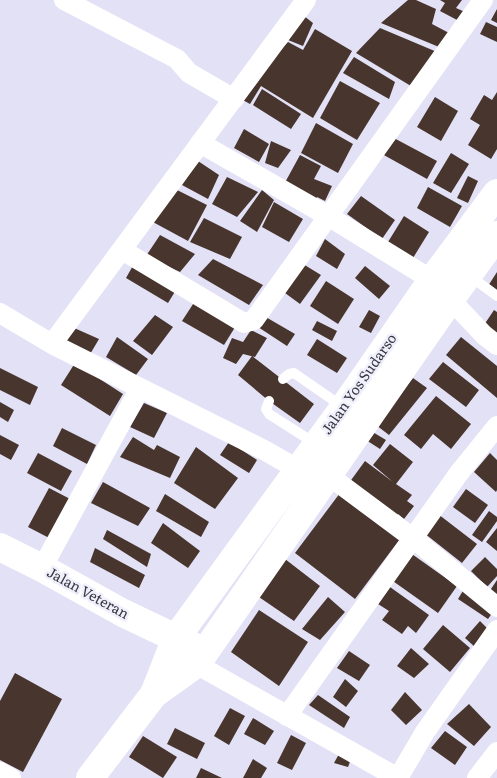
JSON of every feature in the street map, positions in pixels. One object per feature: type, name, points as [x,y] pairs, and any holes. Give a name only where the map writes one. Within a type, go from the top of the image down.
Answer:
[{"type":"main road","name":"Jalan Yos Sudarso","points":[[154,694],[200,658],[328,475],[355,414],[432,280],[497,193]]},
{"type":"main road","name":"Jalan Yos Sudarso","points":[[154,694],[176,638],[317,444],[355,414],[450,300],[497,235]]},
{"type":"main road","name":"Jalan Veteran","points":[[0,547],[123,613],[176,638],[200,658]]},
{"type":"main road","points":[[90,778],[154,694]]},
{"type":"street","points":[[64,0],[177,59],[189,73],[234,99]]},
{"type":"street","points":[[52,344],[306,0]]},
{"type":"street","points":[[122,250],[244,323],[254,320],[483,0]]},
{"type":"street","points":[[200,144],[328,216],[432,280],[484,335],[497,345]]},
{"type":"street","points":[[2,321],[264,450],[299,470]]},
{"type":"street","points":[[42,568],[140,388]]},
{"type":"street","points":[[287,716],[459,473],[497,426]]},
{"type":"street","points":[[328,475],[414,538],[497,607]]},
{"type":"street","points":[[200,658],[287,716],[398,778],[425,732],[497,630]]},
{"type":"street","points":[[477,778],[497,752]]},
{"type":"street","points":[[0,772],[11,778]]},
{"type":"lane","points":[[468,275],[497,296]]},
{"type":"lane","points":[[283,379],[289,374],[294,374],[355,414]]},
{"type":"lane","points":[[269,401],[266,408],[269,414],[317,444]]},
{"type":"building","points":[[408,0],[416,0],[436,9],[432,24],[449,33],[439,47],[381,23]]},
{"type":"building","points":[[440,0],[462,0],[456,8],[465,12],[459,21],[440,11],[445,3]]},
{"type":"building","points":[[497,9],[497,23],[491,20]]},
{"type":"building","points":[[304,16],[313,23],[303,46],[288,40]]},
{"type":"building","points":[[486,22],[497,27],[497,42],[480,34]]},
{"type":"building","points":[[380,28],[437,52],[411,86],[356,53]]},
{"type":"building","points":[[315,29],[352,51],[313,118],[261,86],[250,104],[241,99],[252,80],[288,42],[303,50]]},
{"type":"building","points":[[354,57],[395,82],[389,99],[343,73]]},
{"type":"building","points":[[340,81],[380,103],[357,140],[320,118]]},
{"type":"building","points":[[262,89],[301,114],[291,129],[253,105]]},
{"type":"building","points":[[497,92],[497,149],[491,159],[468,145],[480,125],[470,119],[484,95],[492,100]]},
{"type":"building","points":[[435,97],[458,111],[441,141],[417,127]]},
{"type":"building","points":[[316,123],[353,144],[338,173],[301,153]]},
{"type":"building","points":[[244,129],[269,144],[259,162],[234,148]]},
{"type":"building","points":[[392,137],[437,161],[427,179],[382,154]]},
{"type":"building","points":[[271,141],[291,150],[278,168],[265,163]]},
{"type":"building","points":[[451,153],[469,164],[451,193],[433,183]]},
{"type":"building","points":[[300,155],[321,166],[314,179],[332,186],[325,201],[317,197],[314,204],[282,188]]},
{"type":"building","points":[[198,161],[219,175],[208,199],[182,185]]},
{"type":"building","points":[[468,176],[478,181],[468,203],[457,198]]},
{"type":"building","points":[[227,177],[258,192],[237,217],[212,204]]},
{"type":"building","points":[[428,187],[462,206],[450,227],[417,208]]},
{"type":"building","points":[[175,189],[207,205],[188,241],[151,221]]},
{"type":"building","points":[[262,190],[274,200],[257,232],[240,221]]},
{"type":"building","points":[[361,196],[395,220],[382,239],[347,214]]},
{"type":"building","points":[[274,202],[303,219],[289,242],[262,227]]},
{"type":"building","points":[[404,216],[429,232],[413,258],[388,242]]},
{"type":"building","points":[[204,218],[242,237],[230,259],[190,242]]},
{"type":"building","points":[[160,235],[195,254],[180,272],[146,256]]},
{"type":"building","points":[[325,239],[345,254],[337,269],[316,256]]},
{"type":"building","points":[[213,259],[263,285],[249,305],[198,275]]},
{"type":"building","points":[[135,262],[179,285],[168,303],[126,278]]},
{"type":"building","points":[[303,264],[321,275],[300,304],[285,293]]},
{"type":"building","points":[[365,266],[390,286],[379,299],[355,278]]},
{"type":"building","points":[[497,272],[497,291],[488,286]]},
{"type":"building","points":[[326,281],[354,299],[338,324],[310,306]]},
{"type":"building","points":[[197,298],[237,324],[224,345],[182,321]]},
{"type":"building","points":[[369,310],[380,316],[371,333],[359,327]]},
{"type":"building","points":[[494,310],[497,312],[497,338],[482,328]]},
{"type":"building","points":[[155,315],[173,327],[152,355],[133,341]]},
{"type":"building","points":[[264,316],[295,334],[287,346],[258,327]]},
{"type":"building","points":[[317,321],[337,331],[332,341],[312,330]]},
{"type":"building","points":[[72,327],[99,339],[89,356],[64,341]]},
{"type":"building","points":[[251,330],[267,338],[255,357],[243,354],[236,364],[223,358],[232,338],[243,342]]},
{"type":"building","points":[[117,337],[148,359],[136,375],[106,357]]},
{"type":"building","points":[[461,337],[497,366],[497,398],[446,355]]},
{"type":"building","points":[[317,339],[347,358],[337,373],[307,355]]},
{"type":"building","points":[[252,356],[314,404],[300,423],[269,401],[238,375]]},
{"type":"building","points":[[443,362],[479,390],[466,407],[429,379]]},
{"type":"building","points":[[75,363],[123,394],[110,416],[61,385]]},
{"type":"building","points":[[0,368],[38,387],[30,405],[0,390]]},
{"type":"building","points":[[413,378],[427,388],[389,435],[376,425]]},
{"type":"building","points":[[436,396],[471,424],[451,449],[433,434],[421,449],[404,435]]},
{"type":"building","points":[[0,402],[14,410],[8,422],[0,417]]},
{"type":"building","points":[[144,403],[167,413],[154,438],[130,427]]},
{"type":"building","points":[[62,428],[96,445],[87,464],[53,446]]},
{"type":"building","points":[[371,431],[386,440],[380,449],[366,440]]},
{"type":"building","points":[[0,435],[19,445],[11,460],[0,454]]},
{"type":"building","points":[[133,437],[154,450],[157,445],[180,457],[170,478],[120,457]]},
{"type":"building","points":[[229,442],[257,460],[249,473],[220,455]]},
{"type":"building","points":[[390,444],[413,462],[396,484],[412,495],[407,501],[414,506],[404,519],[398,514],[393,521],[346,487],[365,461],[393,482],[373,465]]},
{"type":"building","points":[[196,447],[238,478],[215,509],[174,483]]},
{"type":"building","points":[[38,453],[72,471],[61,491],[27,473]]},
{"type":"building","points":[[490,453],[497,460],[496,492],[474,472]]},
{"type":"building","points":[[103,482],[150,508],[138,526],[91,503]]},
{"type":"building","points":[[49,488],[74,501],[53,540],[28,527]]},
{"type":"building","points":[[466,489],[488,505],[475,523],[453,507]]},
{"type":"building","points":[[340,493],[400,539],[355,599],[295,553]]},
{"type":"building","points":[[165,494],[209,522],[201,537],[156,511]]},
{"type":"building","points":[[489,511],[497,517],[497,521],[482,542],[472,535]]},
{"type":"building","points":[[438,514],[477,544],[462,563],[424,533]]},
{"type":"building","points":[[163,523],[200,551],[188,568],[151,543]]},
{"type":"building","points":[[497,528],[497,551],[486,542]]},
{"type":"building","points":[[107,530],[151,554],[147,567],[103,539]]},
{"type":"building","points":[[95,548],[145,575],[139,588],[90,562]]},
{"type":"building","points":[[409,552],[457,586],[438,613],[390,579]]},
{"type":"building","points":[[485,557],[497,569],[497,576],[487,587],[471,571]]},
{"type":"building","points":[[285,559],[320,586],[294,621],[256,595]]},
{"type":"building","points":[[497,580],[497,598],[489,592]]},
{"type":"building","points":[[390,587],[429,615],[416,633],[408,626],[402,634],[382,620],[389,611],[378,604]]},
{"type":"building","points":[[464,589],[495,609],[488,619],[458,599]]},
{"type":"building","points":[[328,597],[345,612],[320,640],[302,629]]},
{"type":"building","points":[[259,610],[308,642],[279,686],[231,652]]},
{"type":"building","points":[[480,621],[491,632],[476,648],[465,638]]},
{"type":"building","points":[[443,625],[470,648],[450,672],[423,649]]},
{"type":"building","points":[[411,648],[429,664],[414,678],[397,666]]},
{"type":"building","points":[[349,651],[370,665],[359,681],[337,668]]},
{"type":"building","points":[[15,673],[62,699],[23,772],[0,760],[0,701]]},
{"type":"building","points":[[345,679],[358,691],[346,707],[333,697]]},
{"type":"building","points":[[405,692],[422,710],[406,725],[391,710]]},
{"type":"building","points":[[318,695],[350,717],[344,728],[309,705]]},
{"type":"building","points":[[469,704],[491,727],[474,746],[447,724]]},
{"type":"building","points":[[230,708],[245,716],[229,745],[214,736]]},
{"type":"building","points":[[253,718],[274,731],[265,745],[244,734]]},
{"type":"building","points":[[175,728],[205,743],[197,759],[167,744]]},
{"type":"building","points":[[445,731],[467,747],[455,765],[431,748]]},
{"type":"building","points":[[291,735],[306,743],[292,770],[277,763]]},
{"type":"building","points":[[143,736],[177,757],[163,778],[129,757]]},
{"type":"building","points":[[339,754],[351,759],[348,767],[334,763]]},
{"type":"building","points":[[253,759],[267,768],[261,778],[243,778]]},
{"type":"building","points":[[201,768],[222,778],[196,778]]}]
